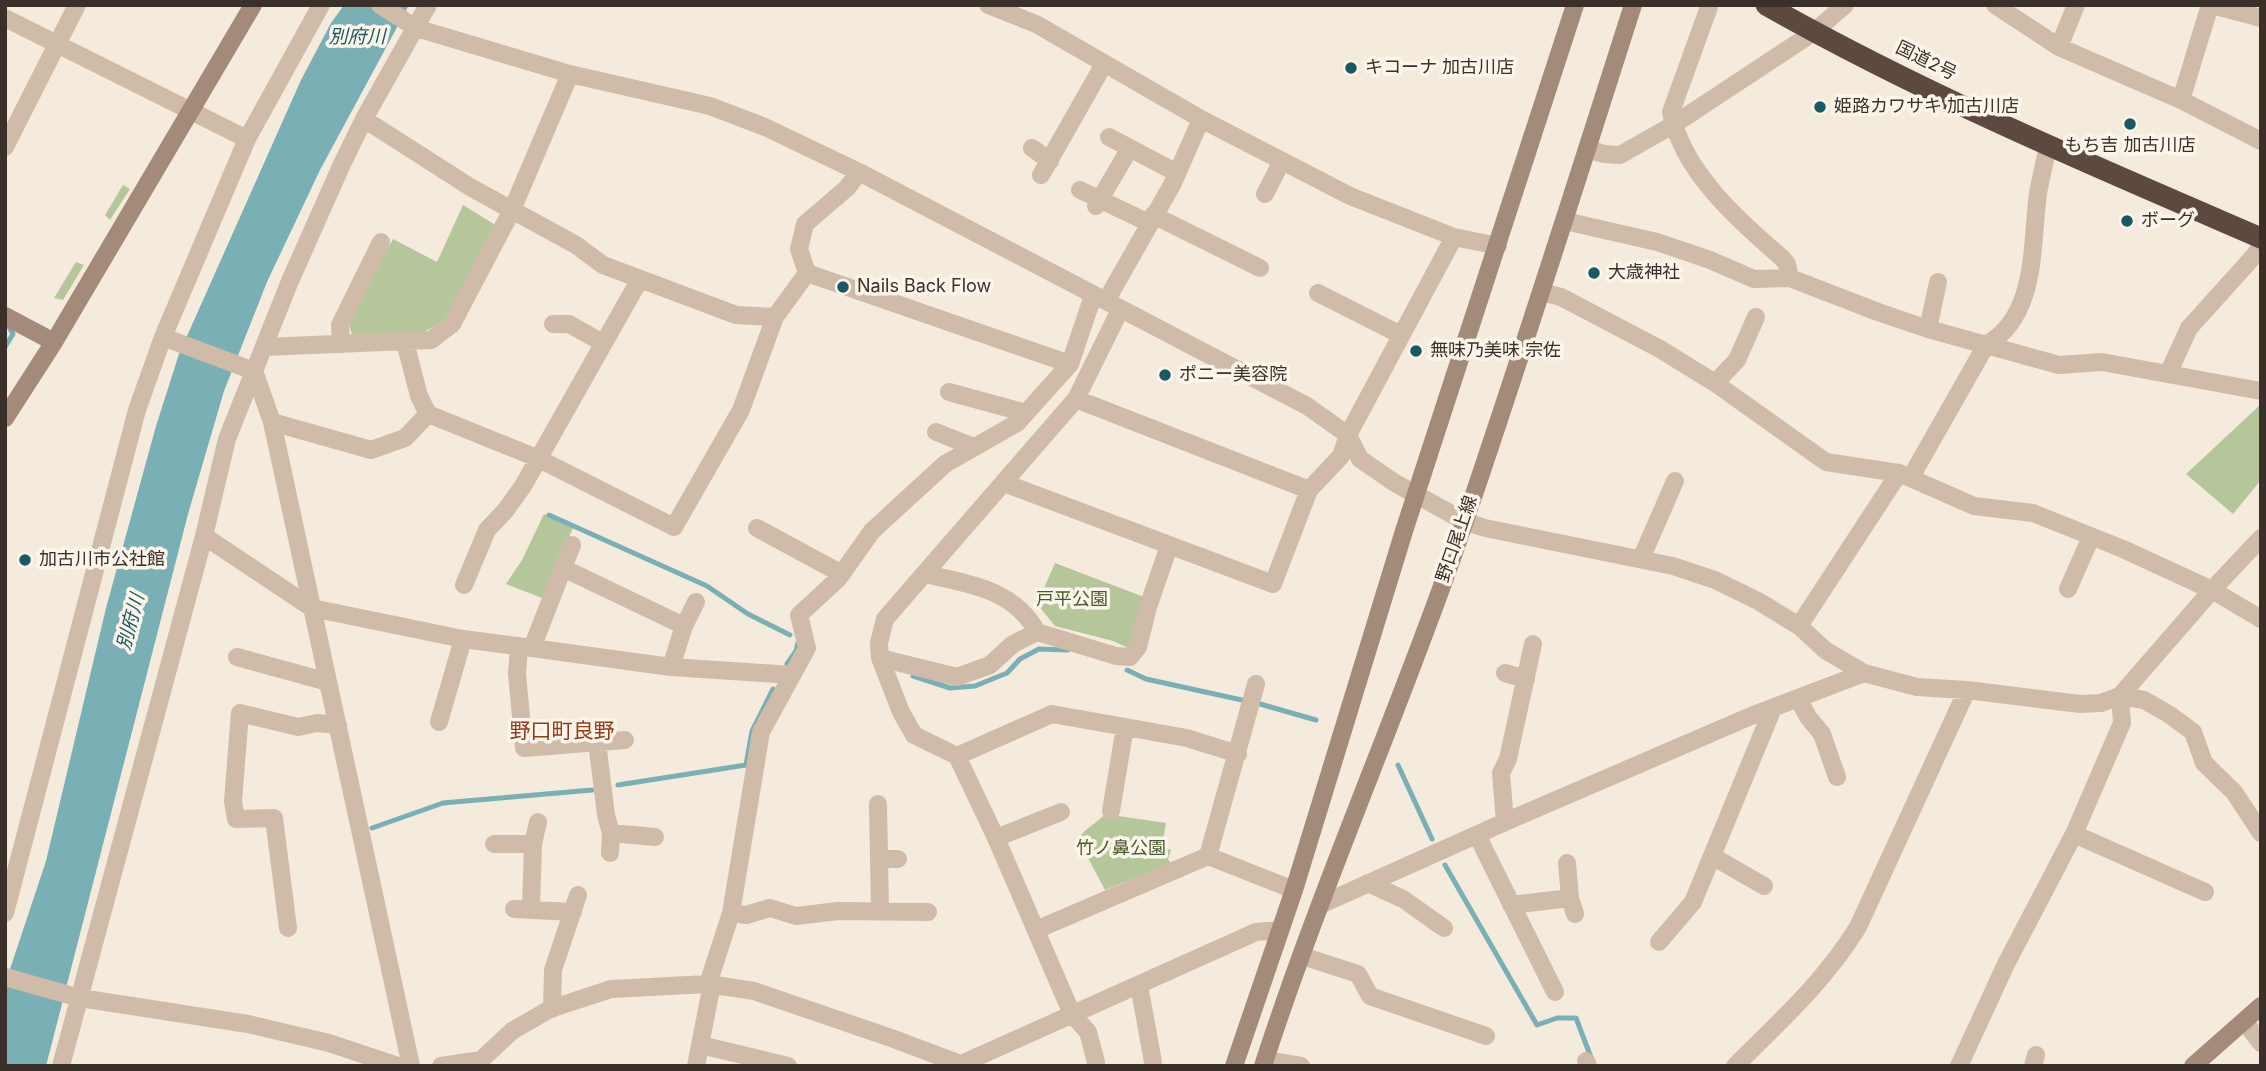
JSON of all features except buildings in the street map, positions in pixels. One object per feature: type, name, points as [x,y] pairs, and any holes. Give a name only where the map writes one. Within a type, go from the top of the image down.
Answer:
[{"type":"highway","name":"国道2号","points":[[1766,5],[1814,32],[2048,145],[2261,238]]},
{"type":"main road","points":[[5,418],[54,342],[253,5]]},
{"type":"main road","points":[[1234,1066],[1294,890],[1415,495],[1575,5]]},
{"type":"main road","name":"野口尾上線","points":[[1264,1063],[1320,905],[1464,521],[1565,221],[1633,5]]},
{"type":"main road","points":[[5,316],[54,342]]},
{"type":"main road","points":[[2193,1066],[2261,1006]]},
{"type":"street","points":[[5,147],[77,5]]},
{"type":"street","points":[[5,913],[14,848],[137,410],[163,337],[247,139],[321,5]]},
{"type":"street","points":[[380,5],[416,28],[570,74],[710,106],[765,127],[859,172],[1307,405],[1348,435],[1360,459],[1415,495],[1464,521],[1485,528],[1673,566],[1715,580],[1758,601],[1799,626],[1825,650],[1864,673],[1917,687],[1967,690],[2080,704],[2101,703],[2120,696],[2261,538]]},
{"type":"street","points":[[61,1066],[204,536],[227,439],[290,281],[364,119],[428,5]]},
{"type":"street","points":[[988,5],[1036,24],[1200,119],[1350,196],[1454,237],[1498,246]]},
{"type":"street","points":[[1587,149],[1620,155],[1673,125],[1814,32],[1844,5]]},
{"type":"street","points":[[1995,5],[2059,47],[2181,100],[2261,141]]},
{"type":"street","points":[[2059,47],[2076,5]]},
{"type":"street","points":[[2181,100],[2211,5],[2261,18]]},
{"type":"street","points":[[1709,7],[1671,113],[1673,125],[1704,183],[1782,258],[1787,264],[1790,278]]},
{"type":"street","points":[[5,18],[247,139]]},
{"type":"street","points":[[1032,148],[1045,168],[1104,64]]},
{"type":"street","points":[[264,346],[430,340],[452,324],[512,210],[570,74]]},
{"type":"street","points":[[364,119],[512,210],[576,245],[603,265],[736,315],[775,317]]},
{"type":"street","points":[[696,1066],[710,984],[731,913],[761,732],[807,648],[799,615],[842,574],[872,531],[945,464],[1017,423],[1070,364],[1177,173],[1200,119]]},
{"type":"street","points":[[1109,137],[1177,173]]},
{"type":"street","points":[[1799,626],[1905,475],[1986,345],[1996,339],[2014,320],[2030,275],[2038,194],[2048,145]]},
{"type":"street","points":[[1098,203],[1130,148]]},
{"type":"street","points":[[1265,194],[1282,161]]},
{"type":"street","points":[[807,273],[799,249],[805,224],[847,188],[859,172]]},
{"type":"street","points":[[1080,190],[1098,203],[1151,219],[1259,268]]},
{"type":"street","points":[[1565,221],[1657,242],[1754,279],[1790,278],[1928,329],[2059,365],[2102,362],[2261,391]]},
{"type":"street","points":[[1004,483],[1273,584],[1309,490],[1341,456],[1348,435],[1454,237]]},
{"type":"street","points":[[341,344],[340,325],[381,242]]},
{"type":"street","points":[[2168,374],[2189,328],[2261,246]]},
{"type":"street","points":[[405,342],[415,386],[428,414],[537,458],[674,527],[741,410],[775,317],[807,273]]},
{"type":"street","points":[[807,273],[1070,364]]},
{"type":"street","points":[[464,585],[487,530],[523,486],[640,279]]},
{"type":"street","points":[[1928,329],[1938,282]]},
{"type":"street","points":[[1541,292],[1561,297],[1660,349],[1715,383],[1826,462],[1905,475],[1974,506],[2033,513],[2123,549],[2212,590],[2261,620]]},
{"type":"street","points":[[1318,293],[1401,335]]},
{"type":"street","points":[[1095,1066],[1088,1032],[1072,1014],[996,838],[957,756],[914,735],[901,712],[880,658],[879,643],[885,619],[1076,399],[1106,302]]},
{"type":"street","points":[[1715,383],[1737,360],[1756,317]]},
{"type":"street","points":[[553,324],[569,324],[603,343]]},
{"type":"street","points":[[163,337],[254,371]]},
{"type":"street","points":[[254,371],[272,422],[411,1066]]},
{"type":"street","points":[[949,392],[1026,412]]},
{"type":"street","points":[[1076,399],[1309,490]]},
{"type":"street","points":[[272,422],[371,450],[405,439],[428,414]]},
{"type":"street","points":[[936,432],[974,447]]},
{"type":"street","points":[[1641,559],[1675,481]]},
{"type":"street","points":[[757,528],[842,574]]},
{"type":"street","points":[[204,536],[312,608],[463,639],[671,667],[792,675]]},
{"type":"street","points":[[2068,589],[2091,537]]},
{"type":"street","points":[[572,545],[526,647],[517,674],[524,748],[625,740]]},
{"type":"street","points":[[880,658],[957,677],[990,664],[1013,644],[1037,632],[1116,656],[1129,657],[1138,647],[1148,607],[1169,546]]},
{"type":"street","points":[[563,568],[684,626]]},
{"type":"street","points":[[925,574],[972,584],[1007,598],[1030,619],[1037,632]]},
{"type":"street","points":[[671,667],[684,626],[696,602]]},
{"type":"street","points":[[439,722],[463,639]]},
{"type":"street","points":[[1504,822],[1501,773],[1508,759],[1532,644]]},
{"type":"street","points":[[237,657],[328,682]]},
{"type":"street","points":[[1505,673],[1526,679]]},
{"type":"street","points":[[1320,905],[1504,822],[1773,708],[1864,673]]},
{"type":"street","points":[[1735,1066],[1821,980],[1858,927],[1967,690]]},
{"type":"street","points":[[1208,856],[1252,696]]},
{"type":"street","points":[[2120,696],[2144,701],[2193,732],[2204,763],[2234,792],[2261,833]]},
{"type":"street","points":[[1959,1066],[2006,964],[2074,834],[2122,723],[2120,696]]},
{"type":"street","points":[[1798,698],[1808,717],[1822,734],[1837,777]]},
{"type":"street","points":[[1659,942],[1693,902],[1773,708]]},
{"type":"street","points":[[288,928],[274,885],[274,818],[236,819],[233,801],[240,713],[298,727],[317,723],[338,725]]},
{"type":"street","points":[[957,756],[1052,714],[1187,738],[1238,754]]},
{"type":"street","points":[[1111,811],[1125,727]]},
{"type":"street","points":[[597,742],[606,815],[611,833],[610,853]]},
{"type":"street","points":[[1484,766],[1501,773]]},
{"type":"street","points":[[878,804],[880,910]]},
{"type":"street","points":[[996,838],[1061,812]]},
{"type":"street","points":[[538,822],[523,908],[575,904],[553,970],[552,1009]]},
{"type":"street","points":[[611,833],[655,837]]},
{"type":"street","points":[[2074,834],[2146,875],[2192,893]]},
{"type":"street","points":[[1477,835],[1511,905],[1537,976],[1555,992]]},
{"type":"street","points":[[494,844],[533,844]]},
{"type":"street","points":[[1036,930],[1208,856],[1294,890]]},
{"type":"street","points":[[1712,856],[1763,886]]},
{"type":"street","points":[[880,859],[898,859]]},
{"type":"street","points":[[1511,905],[1573,906],[1567,863]]},
{"type":"street","points":[[1368,883],[1403,899],[1444,928]]},
{"type":"street","points":[[731,913],[746,915],[770,908],[796,916],[838,911],[928,912]]},
{"type":"street","points":[[442,1066],[481,1060],[512,1031],[552,1009],[611,989],[710,984],[754,991],[894,1039],[958,1065],[1256,932],[1280,930]]},
{"type":"street","points":[[1302,956],[1358,974],[1370,996],[1486,1036]]},
{"type":"street","points":[[5,977],[80,998],[248,1024],[329,1043],[398,1066]]},
{"type":"street","points":[[1139,985],[1157,1036],[1153,1062]]},
{"type":"street","points":[[2244,1021],[2261,1043]]},
{"type":"street","points":[[701,1045],[788,1066]]},
{"type":"street","points":[[1264,1063],[1301,1066]]},
{"type":"green space","points":[[123,185],[130,189],[110,220],[105,215]]},
{"type":"green space","points":[[463,205],[497,226],[447,319],[424,332],[352,335],[348,321],[393,239],[437,262]]},
{"type":"green space","points":[[76,262],[84,265],[63,300],[54,298]]},
{"type":"green space","points":[[2261,404],[2261,480],[2233,514],[2186,474]]},
{"type":"green space","points":[[544,514],[573,528],[542,598],[506,584],[522,560]]},
{"type":"green space","name":"戸平公園","points":[[1055,563],[1144,597],[1134,642],[1126,647],[1055,626],[1037,604]]},
{"type":"green space","name":"竹ノ鼻公園","points":[[1105,814],[1166,823],[1162,847],[1171,850],[1168,859],[1171,863],[1105,890],[1078,839]]},
{"type":"water","name":"別府川","points":[[344,5],[409,5],[320,170],[267,282],[224,391],[188,514],[46,1066],[5,1066],[5,984],[46,861],[106,608],[156,426],[179,354],[301,80],[331,23]]},
{"type":"waterway","points":[[5,347],[13,334],[8,325]]},
{"type":"waterway","points":[[549,515],[707,586],[748,614],[790,635]]},
{"type":"waterway","points":[[787,664],[796,651],[799,639]]},
{"type":"waterway","points":[[913,676],[950,688],[975,686],[1007,673],[1020,659],[1039,649],[1068,650]]},
{"type":"waterway","points":[[1127,670],[1146,679],[1260,704],[1316,720]]},
{"type":"waterway","points":[[618,785],[746,765],[752,731],[773,689]]},
{"type":"waterway","points":[[1398,765],[1432,839]]},
{"type":"waterway","points":[[372,828],[443,803],[592,790]]},
{"type":"waterway","points":[[1445,865],[1537,1025],[1557,1018],[1576,1018],[1592,1060]]},
{"type":"place","name":"キコーナ 加古川店","points":[[1351,68]]},
{"type":"place","name":"姫路カワサキ 加古川店","points":[[1820,107]]},
{"type":"place","name":"もち吉 加古川店","points":[[2130,124]]},
{"type":"place","name":"ボーグ","points":[[2127,221]]},
{"type":"place","name":"大歳神社","points":[[1594,273]]},
{"type":"place","name":"Nails Back Flow","points":[[843,287]]},
{"type":"place","name":"無味乃美味 宗佐","points":[[1416,351]]},
{"type":"place","name":"ポニー美容院","points":[[1165,375]]},
{"type":"place","name":"加古川市公社館","points":[[25,560]]},
{"type":"district","name":"野口町良野","points":[[562,732]]}]
